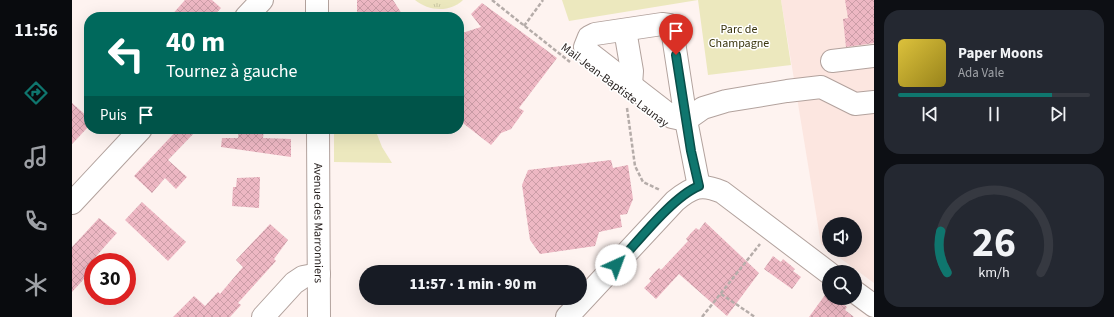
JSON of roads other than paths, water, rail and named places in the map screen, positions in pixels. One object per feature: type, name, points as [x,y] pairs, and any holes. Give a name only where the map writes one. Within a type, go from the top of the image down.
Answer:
[{"type":"street","points":[[251,12],[262,0]]},
{"type":"street","points":[[317,0],[317,12]]},
{"type":"street","points":[[699,186],[686,120],[672,29],[669,25],[662,24],[595,34],[589,37],[585,42],[585,47],[588,52],[627,98],[672,117],[686,120],[703,108],[726,101],[821,87],[855,104],[874,102]]},
{"type":"street","points":[[625,30],[632,71],[627,98]]},
{"type":"street","points":[[832,61],[874,56]]},
{"type":"street","points":[[72,203],[137,134]]},
{"type":"street","name":"Avenue des Marronniers","points":[[318,134],[319,317]]},
{"type":"street","points":[[567,317],[670,197],[699,186],[711,187],[722,192],[822,268]]},
{"type":"street","points":[[263,317],[294,283],[303,277],[319,274]]},
{"type":"street","points":[[862,297],[874,306]]},
{"type":"park label","name":"Parc de Champagne","points":[[739,36]]}]
